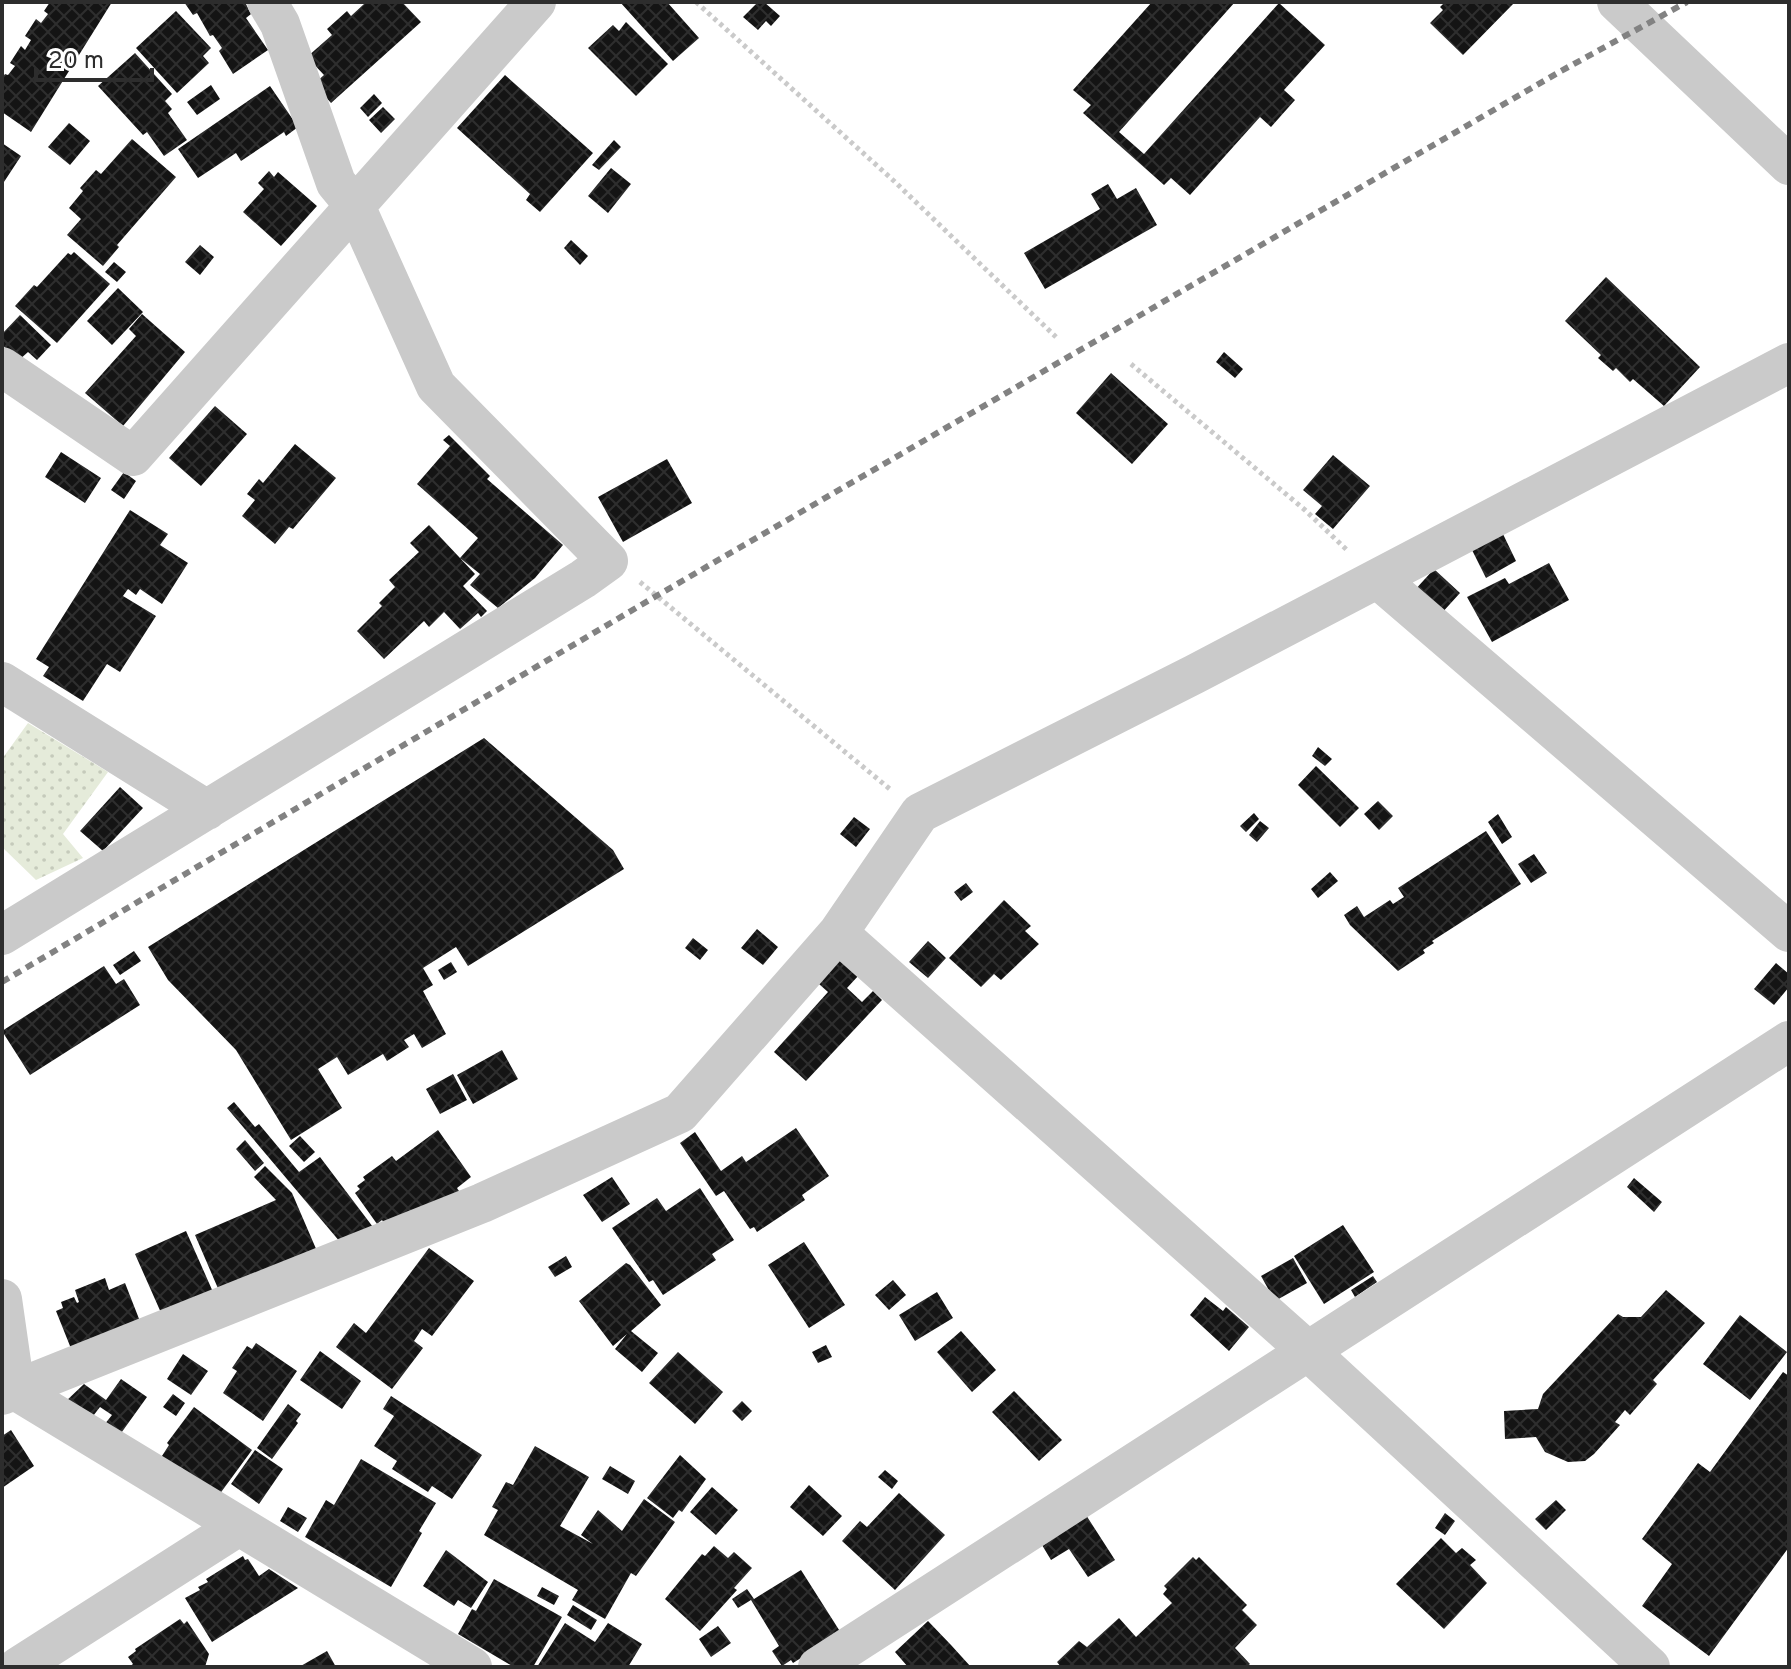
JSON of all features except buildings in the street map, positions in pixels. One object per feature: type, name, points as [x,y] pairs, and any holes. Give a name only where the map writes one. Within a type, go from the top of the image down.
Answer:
[{"type":"street","points":[[2,935],[608,561],[436,386],[355,206],[336,183],[280,24],[267,2]]},
{"type":"street","points":[[2,367],[133,456],[536,2]]},
{"type":"street","points":[[1617,2],[1789,165]]},
{"type":"street","points":[[8,1393],[482,1203],[680,1113],[838,933],[920,813],[1378,579],[1789,363]]},
{"type":"street","points":[[1378,579],[1789,932]]},
{"type":"street","points":[[2,682],[207,810]]},
{"type":"street","points":[[838,933],[1309,1352],[1650,1667]]},
{"type":"street","points":[[818,1667],[1789,1041]]},
{"type":"street","points":[[2,1299],[8,1393]]},
{"type":"street","points":[[8,1393],[239,1526],[472,1667]]},
{"type":"street","points":[[18,1667],[239,1526]]},
{"type":"path","points":[[696,2],[894,181],[1056,337]]},
{"type":"path","points":[[1131,364],[1305,510],[1378,579]]},
{"type":"path","points":[[608,561],[658,595],[920,813]]},
{"type":"green space","points":[[28,723],[108,772],[63,834],[83,858],[36,880],[2,847],[2,759]]},
{"type":"railway","points":[[2,982],[658,595],[1561,71],[1687,2]]}]
